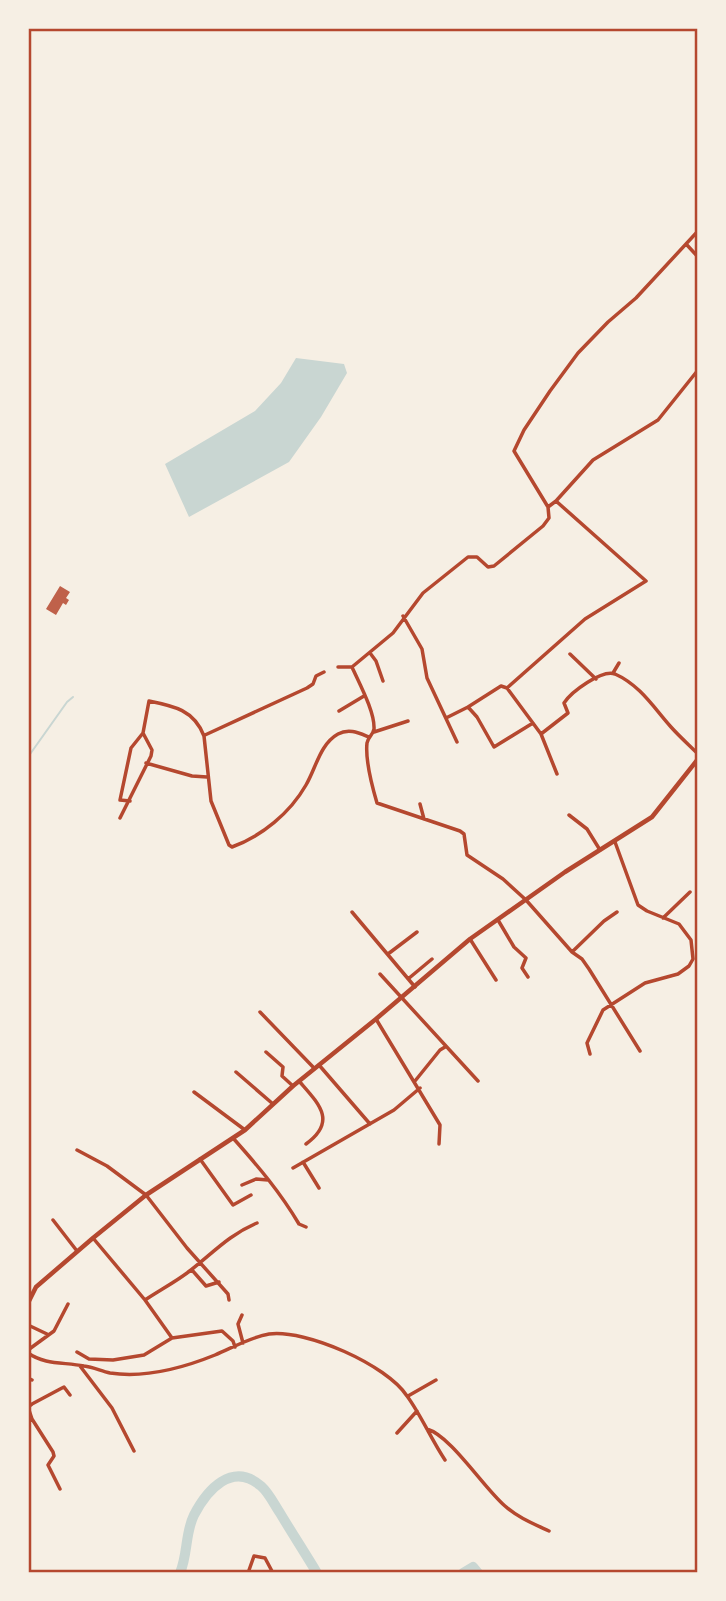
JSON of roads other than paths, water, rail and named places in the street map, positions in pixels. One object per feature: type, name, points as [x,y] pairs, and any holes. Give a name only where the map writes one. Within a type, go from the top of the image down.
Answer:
[{"type":"street","points":[[338,667],[352,667],[370,653],[393,633],[403,616],[423,593],[468,557],[477,557],[488,567],[500,562],[543,527],[549,518],[548,507],[514,451],[524,430],[578,353],[698,231]]},
{"type":"street","points":[[687,245],[698,257]]},
{"type":"street","points":[[548,507],[556,502],[593,460],[658,420],[698,370]]},
{"type":"street","points":[[507,688],[585,619],[646,581],[556,502]]},
{"type":"street","points":[[403,616],[422,649],[427,678],[457,742]]},
{"type":"street","points":[[370,653],[383,681]]},
{"type":"street","points":[[570,654],[596,679]]},
{"type":"street","points":[[613,673],[620,663]]},
{"type":"street","points":[[352,667],[365,695],[374,732]]},
{"type":"street","points":[[204,736],[307,688],[313,684],[316,676],[324,672]]},
{"type":"street","points":[[28,1303],[36,1287],[77,1251],[146,1195],[245,1130],[293,1086],[470,939],[656,813],[698,756],[650,700],[613,673],[605,674],[579,687],[564,703],[568,713],[541,734]]},
{"type":"street","points":[[446,718],[501,686],[507,688],[541,734],[557,774]]},
{"type":"street","points":[[339,711],[365,695]]},
{"type":"street","points":[[130,801],[120,800],[131,748],[143,733],[149,701],[176,706],[193,716],[204,736],[211,801],[229,845],[233,847],[267,828],[284,814],[306,786],[321,752],[334,736],[351,731],[369,737]]},
{"type":"street","points":[[468,707],[494,747],[533,723]]},
{"type":"street","points":[[408,721],[374,732],[369,737],[368,760],[377,803],[464,834],[467,855],[503,879],[526,900],[572,952],[582,959],[640,1051]]},
{"type":"street","points":[[120,818],[152,750],[143,733]]},
{"type":"street","points":[[146,764],[192,776],[207,776]]},
{"type":"street","points":[[420,804],[424,818]]},
{"type":"street","points":[[569,815],[588,830],[600,850]]},
{"type":"street","points":[[590,1054],[587,1043],[598,1017],[612,1004],[645,983],[670,977],[689,966],[693,959],[691,940],[679,924],[638,905],[615,842]]},
{"type":"street","points":[[663,918],[691,892]]},
{"type":"street","points":[[352,912],[415,987]]},
{"type":"street","points":[[572,952],[617,912]]},
{"type":"street","points":[[498,920],[513,947],[526,958],[522,968],[528,977]]},
{"type":"street","points":[[388,954],[417,932]]},
{"type":"street","points":[[470,939],[496,980]]},
{"type":"street","points":[[408,979],[432,959]]},
{"type":"street","points":[[380,974],[478,1081]]},
{"type":"street","points":[[260,1012],[370,1124]]},
{"type":"street","points":[[376,1019],[440,1125],[439,1144]]},
{"type":"street","points":[[415,1081],[445,1047]]},
{"type":"street","points":[[266,1052],[283,1067],[282,1076],[293,1086]]},
{"type":"street","points":[[236,1072],[273,1104]]},
{"type":"street","points":[[299,1081],[317,1100],[323,1115],[322,1126],[316,1137],[306,1144]]},
{"type":"street","points":[[293,1168],[394,1110],[420,1088]]},
{"type":"street","points":[[194,1092],[245,1130]]},
{"type":"street","points":[[233,1138],[270,1180],[299,1224],[306,1227]]},
{"type":"street","points":[[76,1150],[107,1166],[146,1195],[219,1282],[229,1300]]},
{"type":"street","points":[[200,1159],[233,1205],[251,1195]]},
{"type":"street","points":[[303,1162],[319,1188]]},
{"type":"street","points":[[242,1185],[256,1179],[270,1180]]},
{"type":"street","points":[[53,1220],[77,1251]]},
{"type":"street","points":[[145,1300],[191,1270],[238,1231],[257,1223]]},
{"type":"street","points":[[93,1238],[145,1300],[172,1338]]},
{"type":"street","points":[[191,1270],[204,1285],[209,1287],[219,1282]]},
{"type":"street","points":[[68,1304],[54,1331],[28,1351],[38,1361],[119,1373],[167,1369],[194,1363],[269,1335],[287,1334],[308,1338],[366,1361],[408,1396],[445,1460]]},
{"type":"street","points":[[242,1315],[238,1324],[243,1343]]},
{"type":"street","points":[[28,1325],[47,1334]]},
{"type":"street","points":[[77,1352],[89,1359],[113,1360],[144,1354],[172,1338],[222,1331],[233,1341],[235,1348]]},
{"type":"street","points":[[80,1366],[112,1408],[134,1451]]},
{"type":"street","points":[[408,1396],[436,1380]]},
{"type":"street","points":[[60,1489],[48,1465],[54,1456],[53,1452],[30,1421],[28,1407],[64,1387],[70,1395]]},
{"type":"street","points":[[397,1433],[416,1411]]},
{"type":"street","points":[[425,1428],[439,1434],[507,1509],[549,1531]]},
{"type":"street","points":[[248,1573],[253,1556],[265,1558],[273,1573]]},
{"type":"waterway","points":[[28,757],[73,697]]},
{"type":"waterway","points":[[180,1573],[191,1522],[199,1506],[213,1488],[230,1478],[240,1476],[250,1479],[266,1492],[317,1573]]},
{"type":"waterway","points":[[463,1573],[473,1567],[478,1573]]}]
